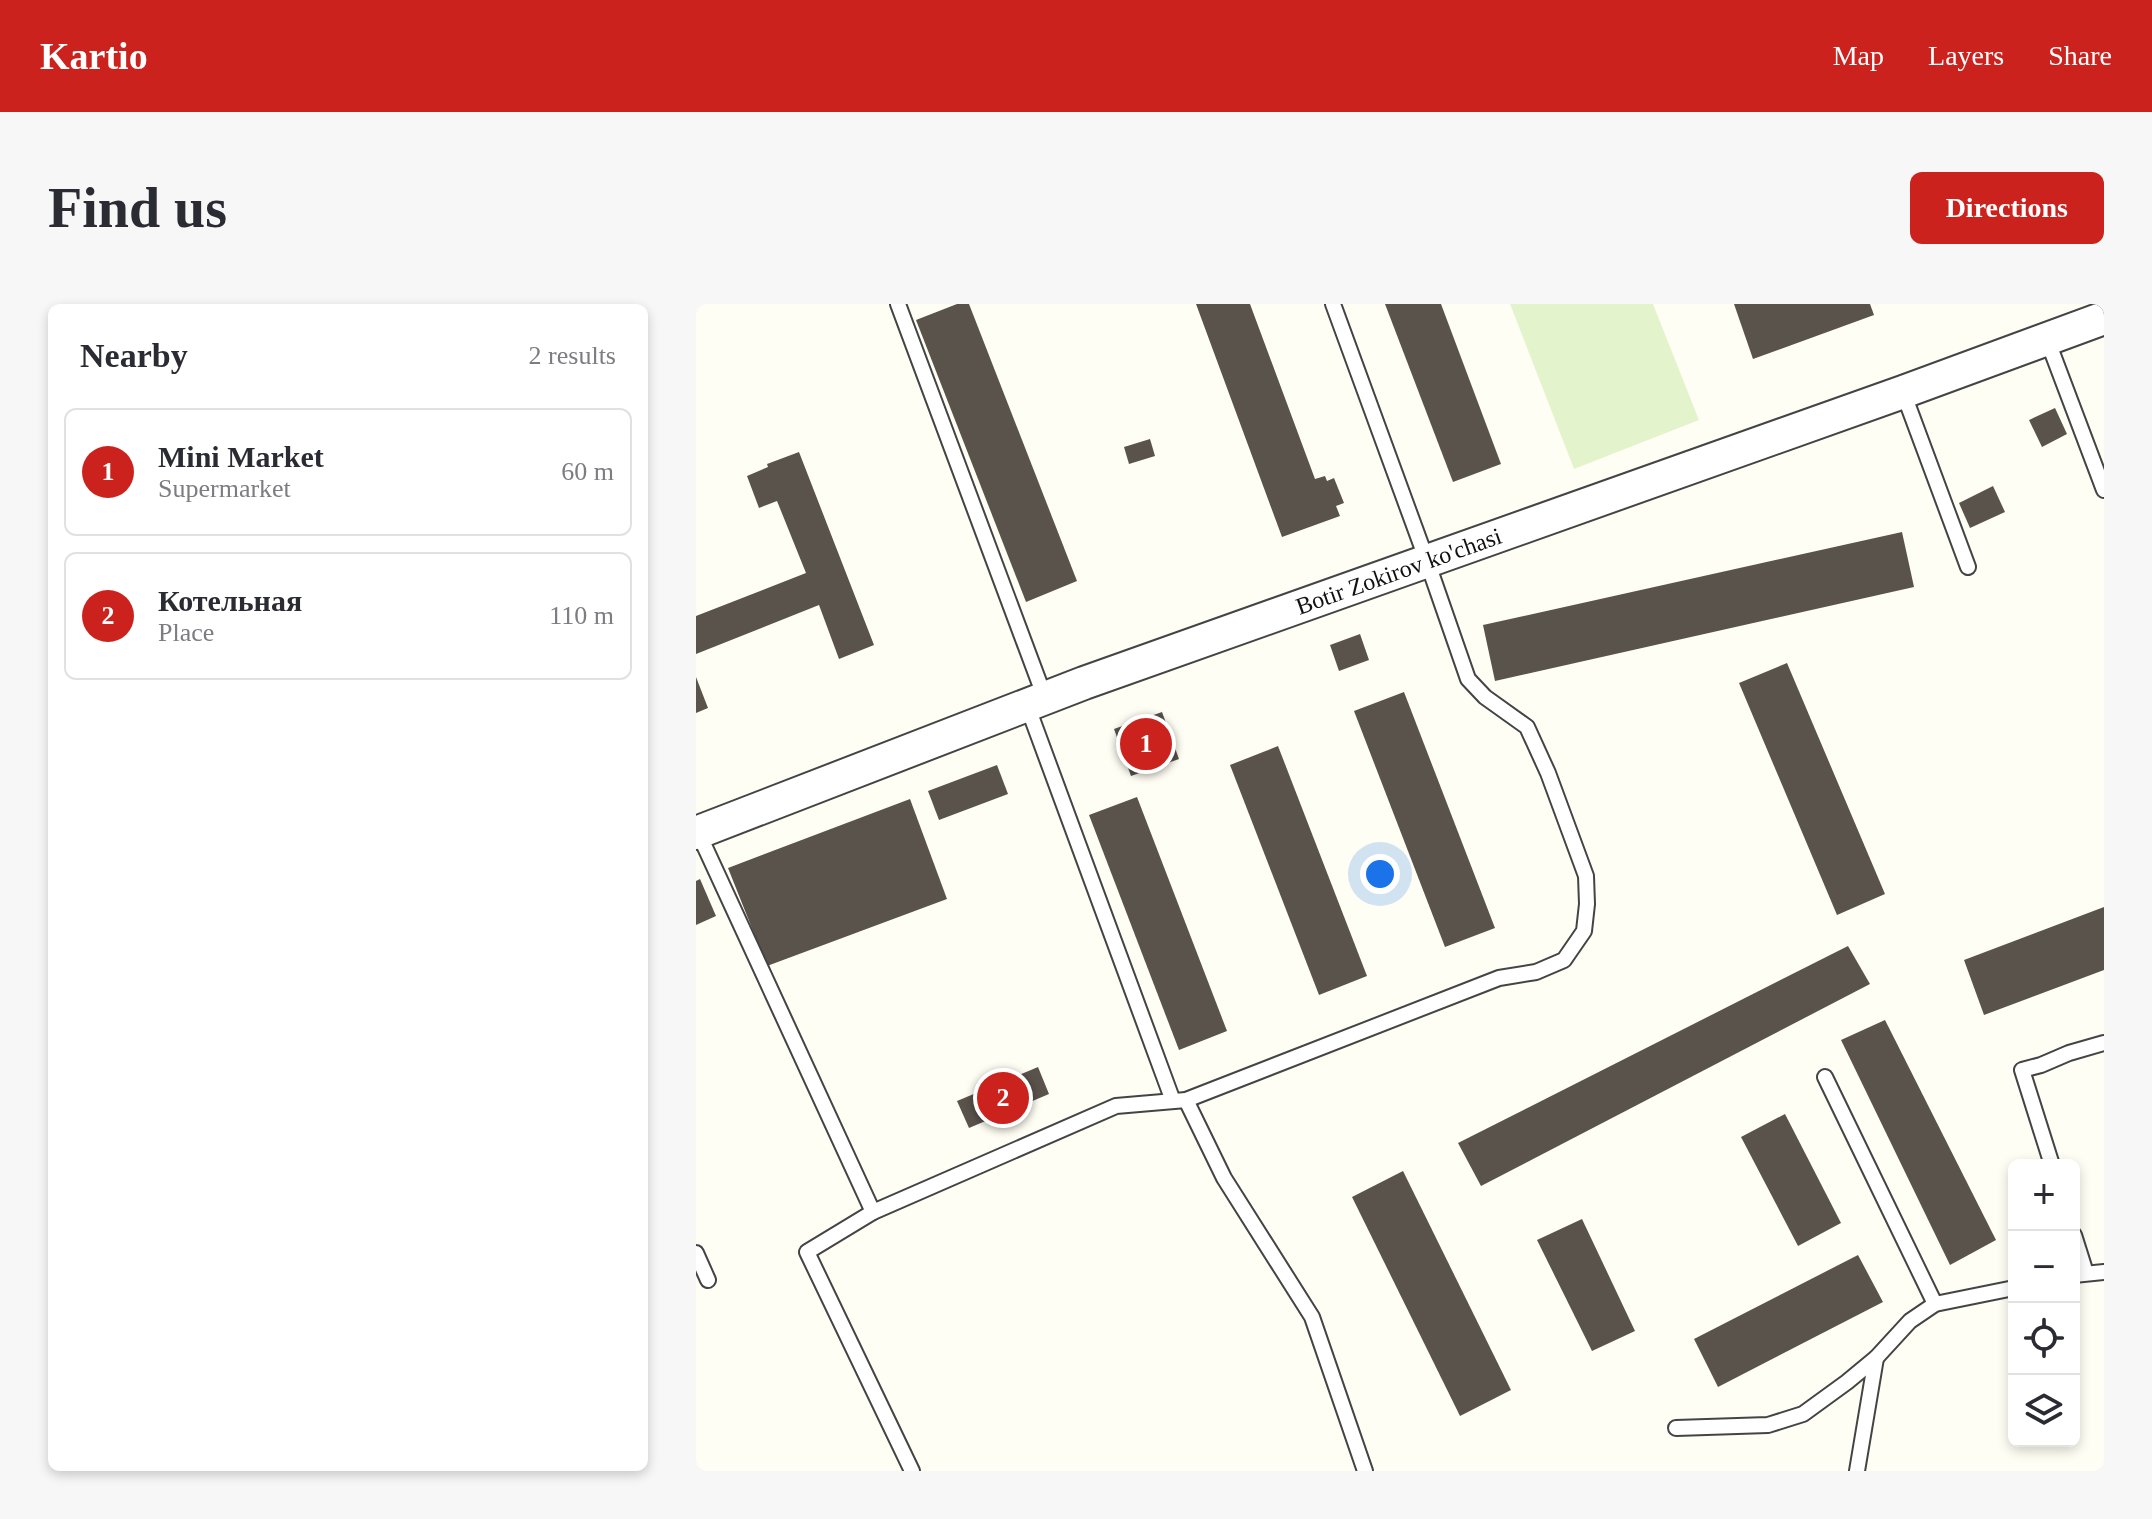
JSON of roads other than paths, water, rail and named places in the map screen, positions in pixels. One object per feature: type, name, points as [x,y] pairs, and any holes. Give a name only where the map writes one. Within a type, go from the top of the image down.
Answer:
[{"type":"street","name":"Botir Zokirov ko'chasi","points":[[697,832],[1036,701],[2104,318]]},
{"type":"lane","points":[[898,304],[1179,1101],[1312,1317],[1365,1471]]},
{"type":"lane","points":[[912,1471],[807,1252],[873,1212],[1116,1106],[1179,1101],[1499,978],[1536,972],[1564,960],[1584,931],[1586,876],[1548,773],[1527,727],[1485,697],[1468,679],[1333,304]]},
{"type":"lane","points":[[2047,339],[2104,490]]},
{"type":"lane","points":[[1903,392],[1968,567]]},
{"type":"lane","points":[[697,832],[873,1212]]},
{"type":"lane","points":[[2050,1159],[2022,1070],[2104,1043]]},
{"type":"lane","points":[[1825,1077],[1935,1304]]},
{"type":"lane","points":[[696,1253],[708,1280]]},
{"type":"lane","points":[[2080,1274],[2104,1272]]},
{"type":"lane","points":[[1676,1428],[1768,1425],[1803,1414],[1876,1358],[1910,1321],[1935,1304],[2008,1289]]},
{"type":"lane","points":[[1857,1471],[1876,1358]]},
{"type":"place","name":"Mini Market","points":[[1146,744]]},
{"type":"place","name":"Котельная","points":[[1003,1098]]}]
